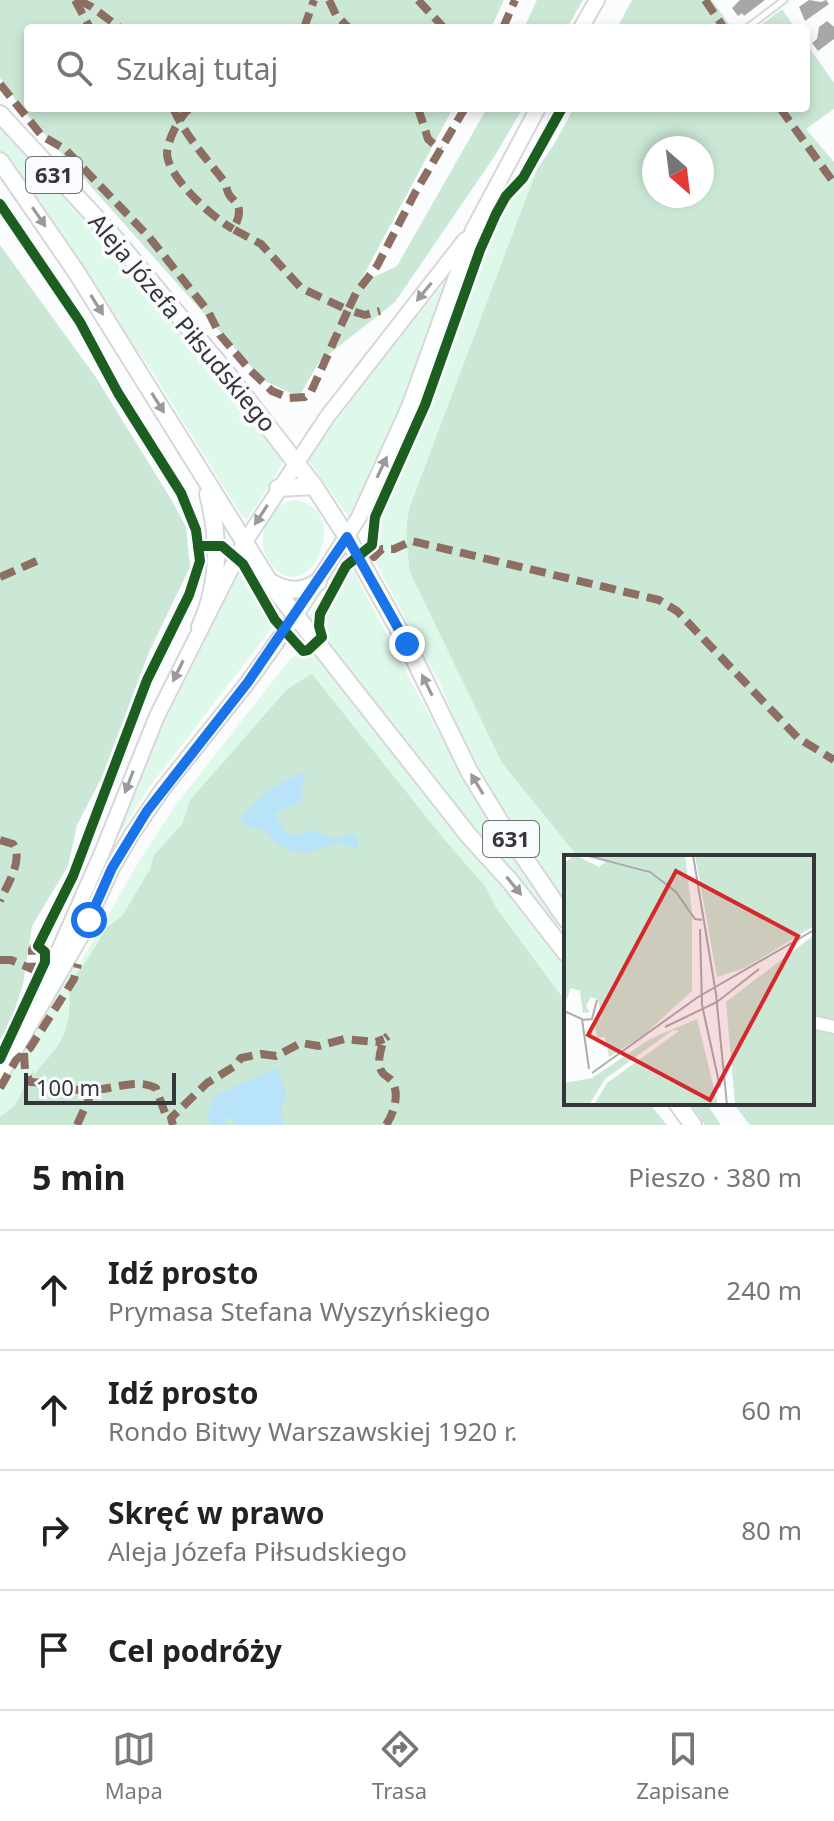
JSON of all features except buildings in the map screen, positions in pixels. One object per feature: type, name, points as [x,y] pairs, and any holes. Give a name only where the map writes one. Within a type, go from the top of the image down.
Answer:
[{"type":"main road","points":[[583,24],[597,0]]},
{"type":"main road","points":[[0,1076],[80,938],[112,868],[139,822],[248,682],[296,615],[359,517],[409,407],[473,230],[536,112]]},
{"type":"main road","name":"Aleja Józefa Piłsudskiego","points":[[0,114],[111,234],[297,462]]},
{"type":"main road","name":"Aleja Józefa Piłsudskiego","points":[[0,161],[77,273],[244,543]]},
{"type":"main road","points":[[15,1050],[101,855],[139,756],[244,543],[278,488],[357,376],[473,230]]},
{"type":"main road","name":"631","points":[[297,462],[347,537],[407,644],[469,771],[564,916]]},
{"type":"main road","points":[[200,470],[212,508],[217,546],[213,591],[200,627]]},
{"type":"main road","points":[[278,488],[314,486]]},
{"type":"main road","name":"631","points":[[244,543],[270,583],[469,836],[560,936]]},
{"type":"main road","points":[[270,583],[292,590],[318,582]]},
{"type":"main road","points":[[678,1105],[693,1125]]},
{"type":"street","points":[[814,1022],[834,1027]]},
{"type":"lane","points":[[752,24],[784,0]]},
{"type":"green space","points":[[0,0],[504,0],[493,24],[24,24],[24,111],[0,78]]},
{"type":"green space","points":[[537,0],[583,0],[569,24],[526,24]]},
{"type":"green space","points":[[632,0],[712,0],[729,24],[619,24]]},
{"type":"green space","points":[[782,9],[792,24],[762,24]]},
{"type":"green space","points":[[810,49],[834,83],[834,109],[806,129],[834,162],[834,1022],[814,1017],[814,855],[576,855],[502,763],[410,572],[407,524],[410,506],[537,169],[572,112],[810,112]]},
{"type":"green space","points":[[25,112],[451,112],[359,284],[397,266],[485,112],[521,112],[494,157],[395,302],[319,362],[299,397],[263,380]]},
{"type":"green space","points":[[0,126],[105,241],[280,456],[283,463],[247,520],[153,373],[0,151]]},
{"type":"green space","points":[[537,169],[410,506],[407,547],[411,572],[502,763],[576,855],[564,855],[564,898],[518,839],[475,768],[441,686],[373,557],[378,543],[377,523],[437,388],[484,249],[508,200],[524,187]]},
{"type":"green space","points":[[0,245],[95,376],[171,499],[186,527],[190,567],[149,652],[102,777],[77,825],[68,866],[32,926],[23,984],[11,1021],[0,1040]]},
{"type":"green space","points":[[448,278],[397,416],[349,517],[308,460],[360,388]]},
{"type":"green space","points":[[294,500],[313,507],[322,521],[324,538],[319,556],[309,569],[296,577],[281,574],[267,558],[263,541],[271,515],[285,503]]},
{"type":"green space","points":[[242,560],[282,611],[279,618]]},
{"type":"green space","points":[[345,561],[347,563],[318,614],[320,634],[308,618]]},
{"type":"green space","points":[[237,571],[241,571],[272,628],[147,790],[119,835],[116,834],[172,698]]},
{"type":"green space","points":[[349,572],[354,572],[434,725],[490,820],[562,926],[553,923],[470,825],[328,646],[325,616]]},
{"type":"green space","points":[[316,653],[564,959],[564,999],[443,838],[302,680],[287,689],[190,800],[182,824],[154,855],[150,869],[122,916],[107,927],[69,982],[67,1023],[58,1046],[33,1077],[32,1072],[15,1105],[0,1117],[0,1086],[71,961],[79,965],[175,806],[290,659],[297,655]]},
{"type":"green space","points":[[312,674],[484,885],[497,909],[564,999],[564,1105],[651,1105],[667,1125],[0,1125],[0,1117],[15,1105],[33,1070],[34,1075],[62,1037],[69,1015],[69,982],[107,927],[122,916],[150,869],[154,855],[182,824],[190,800],[287,689]]},
{"type":"green space","points":[[814,1028],[834,1032],[834,1125],[750,1125],[735,1105],[814,1105]]},
{"type":"green space","points":[[691,1105],[707,1105],[721,1125],[705,1125]]},
{"type":"water","points":[[300,773],[306,777],[300,792],[303,798],[275,813],[285,832],[296,836],[312,830],[333,838],[353,834],[357,838],[358,849],[337,843],[306,853],[292,851],[276,843],[263,829],[246,826],[239,818],[269,790]]},
{"type":"water","points":[[276,1068],[287,1094],[280,1113],[285,1125],[233,1125],[232,1117],[226,1119],[226,1125],[212,1125],[206,1115],[216,1095]]},
{"type":"marked path","points":[[75,0],[88,24]]},
{"type":"marked path","points":[[78,0],[115,24]]},
{"type":"marked path","points":[[305,24],[314,0]]},
{"type":"marked path","points":[[329,0],[336,15],[345,24]]},
{"type":"marked path","points":[[418,0],[440,24]]},
{"type":"marked path","points":[[505,24],[515,0]]},
{"type":"marked path","points":[[705,0],[721,24]]},
{"type":"marked path","points":[[0,84],[42,136],[65,149],[149,237],[208,311],[220,335],[272,391],[289,398],[305,397],[311,392],[348,310],[365,315],[380,311]]},
{"type":"marked path","points":[[175,112],[189,137],[223,180],[239,209],[233,229],[261,244],[301,288],[348,310],[356,293],[377,266],[463,112]]},
{"type":"marked path","points":[[186,112],[172,135],[167,153],[169,163],[192,196],[233,229]]},
{"type":"marked path","points":[[419,112],[428,139],[440,150]]},
{"type":"marked path","points":[[783,112],[834,183]]},
{"type":"marked path","points":[[372,554],[374,557],[382,549],[394,549],[412,541],[659,600],[677,611],[798,738],[834,760]]},
{"type":"marked path","points":[[0,577],[39,560]]},
{"type":"marked path","points":[[0,840],[13,844],[17,857],[0,901]]},
{"type":"marked path","points":[[0,960],[11,960],[32,969],[32,950],[37,941]]},
{"type":"marked path","points":[[0,1088],[16,1060],[30,1048],[74,979],[78,964]]},
{"type":"marked path","points":[[386,1125],[396,1097],[392,1081],[379,1064],[384,1039],[388,1036]]},
{"type":"marked path","points":[[173,1125],[171,1118],[207,1083],[235,1066],[241,1058],[261,1054],[276,1056],[301,1043],[319,1046],[344,1039],[376,1042],[384,1039]]},
{"type":"marked path","points":[[24,1053],[25,1070],[30,1082],[84,1090],[149,1085],[156,1088],[165,1113],[171,1118]]},
{"type":"marked path","points":[[77,1125],[93,1090]]},
{"type":"cycle path","points":[[198,546],[222,546],[243,564],[275,620],[303,651],[322,637],[320,614],[346,566],[372,545],[375,517],[425,405],[480,250],[496,214],[506,196],[523,178],[560,112]]},
{"type":"cycle path","points":[[0,204],[80,322],[118,393],[181,493],[196,530],[200,561],[189,595],[147,680],[73,876],[38,946],[45,952],[45,962],[0,1059]]},
{"type":"route","points":[[89,920],[112,868],[147,811],[248,682],[347,537],[407,644]]}]
